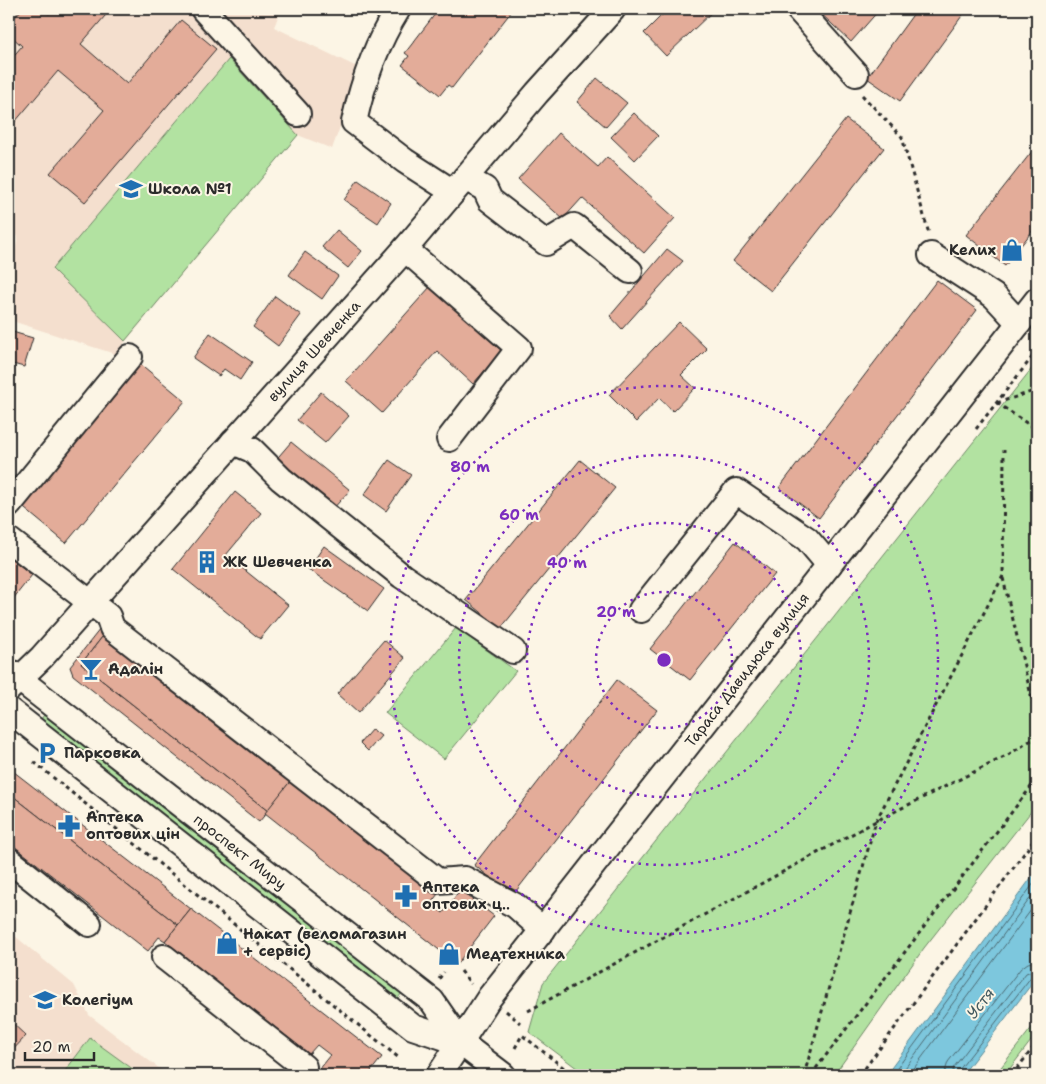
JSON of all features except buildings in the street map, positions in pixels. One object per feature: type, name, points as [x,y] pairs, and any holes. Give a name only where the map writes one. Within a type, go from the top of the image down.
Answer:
[{"type":"street","points":[[203,9],[298,114]]},
{"type":"street","points":[[398,9],[383,32],[362,85],[354,122],[405,161],[459,185],[485,189],[490,200],[546,243],[574,226],[630,270]]},
{"type":"street","name":"вулиця Шевченка","points":[[12,680],[90,603],[405,249],[537,93],[613,9]]},
{"type":"street","points":[[798,9],[856,74]]},
{"type":"street","points":[[405,249],[519,348],[449,439]]},
{"type":"street","points":[[931,254],[994,296],[1019,323]]},
{"type":"street","name":"Тараса Давидюка вулиця","points":[[439,1075],[489,998],[1037,300]]},
{"type":"street","points":[[9,505],[130,357]]},
{"type":"street","points":[[233,442],[252,450],[280,479],[402,576],[513,651]]},
{"type":"street","points":[[641,610],[736,491],[807,539],[829,565]]},
{"type":"street","points":[[9,540],[108,616],[112,628],[438,881],[465,879],[516,906],[542,930]]},
{"type":"street","name":"проспект Миру","points":[[12,680],[432,1001],[461,1043],[503,1075]]},
{"type":"street","name":"проспект Миру","points":[[9,710],[413,1027],[461,1043]]},
{"type":"street","points":[[9,860],[89,924]]},
{"type":"street","points":[[164,957],[304,1067],[298,1075]]},
{"type":"path","points":[[856,74],[854,88],[902,137],[929,232],[931,254]]},
{"type":"path","points":[[976,429],[1037,351]]},
{"type":"path","points":[[997,403],[1037,390]]},
{"type":"path","points":[[997,403],[1037,430]]},
{"type":"path","points":[[528,1011],[876,821],[1008,755],[1036,737],[1035,712],[1003,576],[1004,450]]},
{"type":"path","points":[[804,1075],[876,821],[1003,576]]},
{"type":"path","points":[[32,760],[399,1058]]},
{"type":"path","points":[[810,1075],[1037,779]]},
{"type":"path","points":[[860,1075],[1037,836]]},
{"type":"path","points":[[461,971],[473,987]]},
{"type":"path","points":[[505,1011],[520,1023]]},
{"type":"path","points":[[515,1048],[522,1035],[573,1075]]},
{"type":"path","points":[[1012,1075],[1037,1043]]},
{"type":"shaded area","name":"Школа №1","points":[[9,9],[270,9],[280,12],[274,27],[361,69],[332,149],[298,135],[115,354],[9,320],[9,280],[18,237],[9,229]]},
{"type":"shaded area","name":"Колегіум","points":[[9,931],[74,985],[89,1015],[168,1075],[9,1075]]},
{"type":"green space","points":[[229,59],[298,135],[125,341],[52,269]]},
{"type":"green space","points":[[1037,362],[1037,804],[924,948],[834,1075],[586,1075],[529,1032],[543,983]]},
{"type":"green space","points":[[456,628],[516,671],[444,759],[385,713]]},
{"type":"green space","points":[[44,715],[402,993],[398,998],[41,719]]},
{"type":"green space","points":[[1037,1021],[1037,1033],[1005,1075],[995,1075]]},
{"type":"green space","points":[[90,1038],[141,1075],[62,1075]]},
{"type":"water","name":"Устя","points":[[1037,870],[1037,977],[962,1075],[886,1075]]},
{"type":"place","name":"Школа №1","points":[[131,189]]},
{"type":"place","name":"Келих","points":[[1012,250]]},
{"type":"place","name":"ЖК Шевченка","points":[[207,562]]},
{"type":"place","name":"Адалін","points":[[91,669]]},
{"type":"place","name":"Парковка","points":[[47,753]]},
{"type":"place","name":"Аптека оптових цін","points":[[69,826]]},
{"type":"place","name":"Аптека оптових ц‥","points":[[406,896]]},
{"type":"place","name":"Накат (веломагазин + сервіс)","points":[[227,943]]},
{"type":"place","name":"Медтехника","points":[[449,954]]},
{"type":"place","name":"Колегіум","points":[[45,1000]]}]
